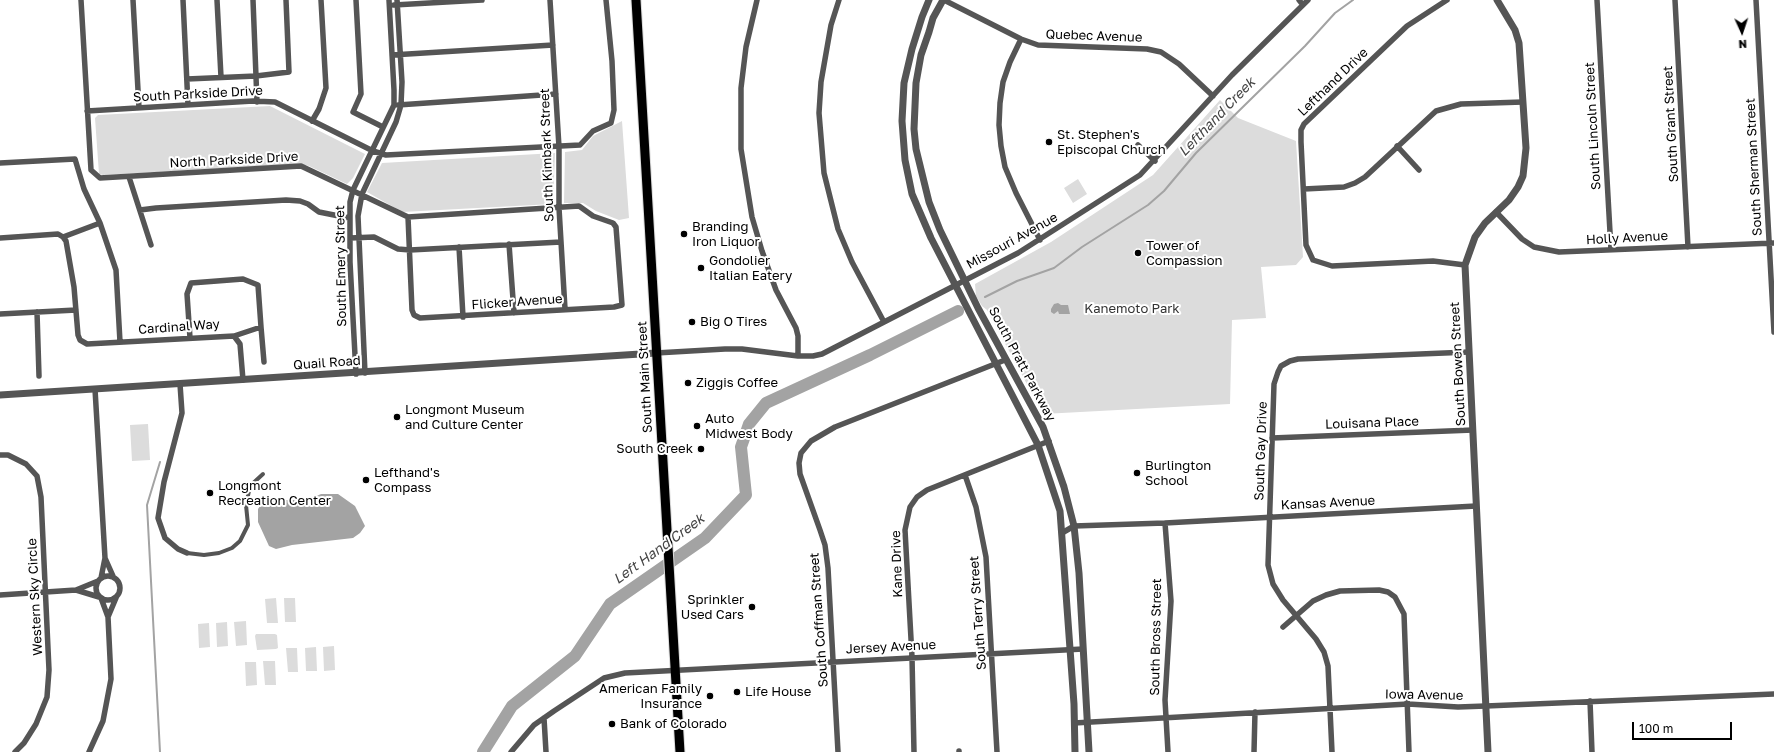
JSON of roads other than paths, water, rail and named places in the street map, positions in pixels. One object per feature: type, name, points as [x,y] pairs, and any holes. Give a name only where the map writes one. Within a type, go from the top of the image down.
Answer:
[{"type":"main road","name":"South Main Street","points":[[636,0],[680,752]]},
{"type":"street","points":[[81,0],[87,111]]},
{"type":"street","points":[[133,0],[139,108]]},
{"type":"street","points":[[183,0],[188,105]]},
{"type":"street","points":[[217,0],[222,77]]},
{"type":"street","points":[[253,0],[258,102]]},
{"type":"street","points":[[187,79],[256,76],[289,72],[286,0]]},
{"type":"street","points":[[312,121],[319,109],[326,88],[321,0]]},
{"type":"street","points":[[356,0],[361,94],[354,112],[383,127]]},
{"type":"street","points":[[390,3],[482,0]]},
{"type":"street","name":"South Kimbark Street","points":[[550,0],[559,147],[559,208],[565,310]]},
{"type":"street","points":[[381,155],[580,145],[592,131],[611,123],[614,110],[608,9],[606,0]]},
{"type":"street","points":[[757,0],[746,47],[741,88],[741,149],[752,217],[762,252],[776,290],[796,328],[798,336],[798,356]]},
{"type":"street","points":[[839,0],[828,38],[820,82],[819,113],[824,173],[838,229],[852,262],[884,322]]},
{"type":"street","name":"South Pratt Parkway","points":[[929,0],[912,49],[904,83],[902,139],[905,160],[912,194],[931,238],[1038,445],[1060,511],[1070,649],[1075,752]]},
{"type":"street","name":"South Pratt Parkway","points":[[943,0],[933,18],[921,55],[916,83],[915,135],[920,169],[929,202],[940,230],[1005,360],[1050,441],[1074,526],[1089,752]]},
{"type":"street","name":"Quebec Avenue","points":[[943,0],[1021,40],[1038,45],[1124,47],[1161,52],[1178,64],[1213,96]]},
{"type":"street","points":[[1299,0],[1303,5]]},
{"type":"street","name":"Missouri Avenue","points":[[656,353],[742,349],[798,356],[822,354],[1018,253],[1140,175],[1155,161],[1213,96],[1308,0]]},
{"type":"street","name":"Lefthand Drive","points":[[1447,0],[1407,26],[1304,124],[1301,134],[1306,245],[1312,260],[1332,266],[1433,261],[1465,264]]},
{"type":"street","name":"South Bowen Street","points":[[1488,752],[1465,264],[1475,237],[1496,212],[1510,200],[1518,187],[1523,176],[1526,148],[1519,43],[1515,30],[1497,0]]},
{"type":"street","name":"South Lincoln Street","points":[[1597,0],[1611,250]]},
{"type":"street","name":"South Grant Street","points":[[1675,0],[1688,247]]},
{"type":"street","name":"South Sherman Street","points":[[1756,0],[1772,243],[1774,332]]},
{"type":"street","name":"South Emery Street","points":[[365,373],[358,216],[362,194],[396,122],[401,104],[402,82],[397,2]]},
{"type":"street","name":"South Emery Street","points":[[356,374],[350,218],[353,190],[394,105],[390,3]]},
{"type":"street","points":[[1021,40],[1010,62],[1003,82],[999,124],[1001,146],[1005,167],[1016,193],[1040,240]]},
{"type":"street","points":[[392,54],[553,45]]},
{"type":"street","points":[[394,105],[556,94]]},
{"type":"street","name":"South Parkside Drive","points":[[87,111],[275,102],[381,155]]},
{"type":"street","points":[[1304,189],[1344,187],[1355,183],[1365,177],[1436,111],[1446,106],[1461,104],[1523,102]]},
{"type":"street","name":"North Parkside Drive","points":[[87,111],[91,170],[100,178],[301,166],[408,217],[579,206],[593,216],[613,223],[616,227],[622,305]]},
{"type":"street","points":[[1138,145],[1155,161]]},
{"type":"street","points":[[1397,146],[1419,170]]},
{"type":"street","points":[[0,163],[75,159],[84,189],[100,224],[116,270],[120,342]]},
{"type":"street","points":[[129,177],[152,246]]},
{"type":"street","points":[[140,210],[286,200],[300,201],[308,204],[319,212],[350,218]]},
{"type":"street","name":"Holly Avenue","points":[[1496,212],[1522,240],[1547,251],[1559,252],[1772,243]]},
{"type":"street","points":[[408,217],[410,250]]},
{"type":"street","points":[[63,237],[100,224]]},
{"type":"street","points":[[0,238],[58,234],[63,237],[66,241],[74,287],[76,310],[0,314]]},
{"type":"street","points":[[350,238],[374,237],[398,249],[410,250],[561,242]]},
{"type":"street","points":[[509,244],[514,313]]},
{"type":"street","points":[[459,247],[463,316]]},
{"type":"street","name":"Flicker Avenue","points":[[410,250],[412,310],[414,315],[420,318],[614,307],[622,305]]},
{"type":"street","points":[[190,338],[187,294],[191,283],[243,279],[258,285],[264,362]]},
{"type":"street","points":[[352,296],[361,296]]},
{"type":"street","name":"Cardinal Way","points":[[76,310],[78,335],[80,340],[87,344],[234,336],[240,344],[243,380]]},
{"type":"street","points":[[37,312],[39,376]]},
{"type":"street","points":[[234,336],[261,327]]},
{"type":"street","name":"South Gay Drive","points":[[1332,752],[1328,666],[1324,652],[1316,639],[1295,616],[1272,584],[1269,575],[1269,517],[1274,384],[1281,366],[1290,361],[1469,352]]},
{"type":"street","name":"Quail Road","points":[[0,395],[356,374],[656,353]]},
{"type":"street","name":"South Coffman Street","points":[[838,752],[828,568],[825,545],[800,474],[799,464],[801,453],[811,441],[834,427],[1005,360]]},
{"type":"street","points":[[180,384],[182,414],[164,482],[158,518],[165,538],[178,550],[195,555],[214,554],[232,548],[240,541],[248,525],[246,505],[250,486],[263,474]]},
{"type":"street","points":[[89,752],[103,721],[108,702],[111,679],[108,617],[96,589],[105,558],[95,389]]},
{"type":"street","name":"Louisana Place","points":[[1272,438],[1473,430]]},
{"type":"street","name":"Kane Drive","points":[[914,752],[912,657],[905,530],[910,507],[917,497],[927,490],[1050,441]]},
{"type":"street","name":"Western Sky Circle","points":[[0,456],[8,455],[26,464],[37,476],[41,497],[49,670],[47,696],[36,724],[24,743],[15,752]]},
{"type":"street","name":"South Terry Street","points":[[965,475],[976,507],[983,538],[992,654],[997,752]]},
{"type":"street","name":"Kansas Avenue","points":[[1062,533],[1074,526],[1165,523],[1476,506]]},
{"type":"street","name":"South Bross Street","points":[[1165,523],[1170,601],[1166,667],[1168,752]]},
{"type":"street","points":[[105,558],[113,576],[120,582],[121,586],[119,595],[116,598],[108,617]]},
{"type":"street","points":[[0,594],[76,590],[105,576],[113,576]]},
{"type":"street","points":[[76,590],[108,601],[116,598]]},
{"type":"street","points":[[1283,627],[1313,601],[1340,591],[1379,590],[1388,592],[1395,597],[1404,614],[1409,752]]},
{"type":"street","name":"Jersey Avenue","points":[[675,670],[1083,649]]},
{"type":"street","points":[[511,752],[534,725],[604,678],[625,673],[675,670]]},
{"type":"street","name":"Iowa Avenue","points":[[1074,723],[1408,704],[1458,707],[1774,694]]},
{"type":"street","points":[[1590,702],[1592,752]]},
{"type":"street","points":[[1254,752],[1255,712]]},
{"type":"street","points":[[544,718],[546,752]]},
{"type":"waterway","name":"Lefthand Creek","points":[[985,297],[1017,281],[1054,268],[1082,247],[1148,205],[1164,191],[1196,153],[1305,46],[1335,13],[1353,0]]},
{"type":"waterway","name":"Left Hand Creek","points":[[483,752],[512,706],[575,656],[610,604],[705,538],[746,495],[741,447],[749,424],[766,403],[870,355],[958,311]]},
{"type":"waterway","points":[[160,462],[147,505],[160,752]]},
{"type":"place","name":"St. Stephen's Episcopal Church","points":[[1049,142]]},
{"type":"place","name":"Branding Iron Liquor","points":[[684,234]]},
{"type":"place","name":"Tower of Compassion","points":[[1138,253]]},
{"type":"place","name":"Gondolier Italian Eatery","points":[[701,268]]},
{"type":"place","name":"Big O Tires","points":[[692,322]]},
{"type":"place","name":"Ziggis Coffee","points":[[688,383]]},
{"type":"place","name":"Longmont Museum and Culture Center","points":[[397,417]]},
{"type":"place","name":"Auto Midwest Body","points":[[697,426]]},
{"type":"place","name":"South Creek","points":[[701,449]]},
{"type":"place","name":"Burlington School","points":[[1137,473]]},
{"type":"place","name":"Lefthand's Compass","points":[[366,480]]},
{"type":"place","name":"Longmont Recreation Center","points":[[210,493]]},
{"type":"place","name":"Sprinkler Used Cars","points":[[752,607]]},
{"type":"place","name":"Life House","points":[[737,692]]},
{"type":"place","name":"American Family Insurance","points":[[710,696]]},
{"type":"place","name":"Bank of Colorado","points":[[612,724]]},
{"type":"park label","name":"Kanemoto Park","points":[[1132,309]]}]
